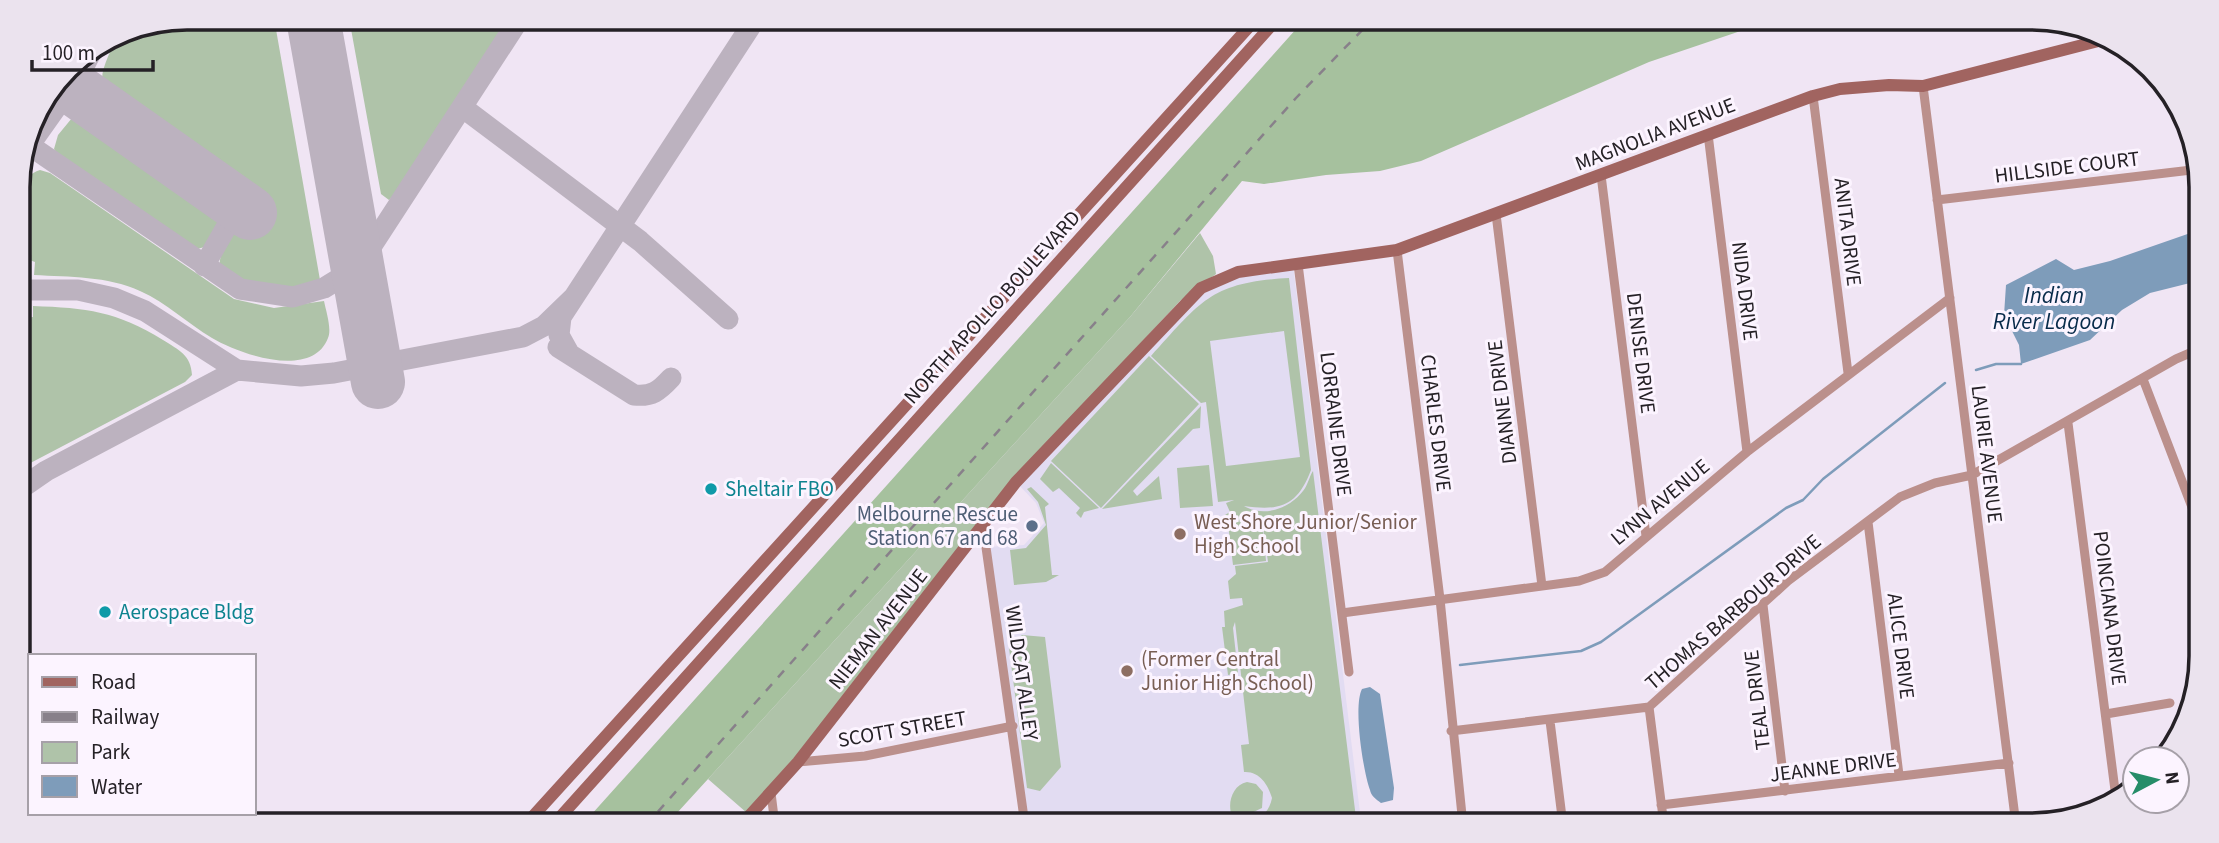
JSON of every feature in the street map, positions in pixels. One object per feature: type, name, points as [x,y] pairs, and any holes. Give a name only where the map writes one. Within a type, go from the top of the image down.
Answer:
[{"type":"street","name":"NORTH APOLLO BOULEVARD","points":[[536,813],[1246,30]]},
{"type":"street","name":"NORTH APOLLO BOULEVARD","points":[[564,813],[1267,30]]},
{"type":"street","name":"MAGNOLIA AVENUE","points":[[1220,277],[1238,272],[1397,250],[1813,96],[1840,89],[1923,86],[2093,42]]},
{"type":"street","name":"LAURIE AVENUE","points":[[1923,86],[2014,813]]},
{"type":"street","name":"ANITA DRIVE","points":[[1813,96],[1847,373]]},
{"type":"street","name":"NIDA DRIVE","points":[[1708,134],[1747,452]]},
{"type":"street","name":"HILLSIDE COURT","points":[[1937,200],[2188,170]]},
{"type":"street","name":"DENISE DRIVE","points":[[1601,175],[1646,536]]},
{"type":"street","name":"DIANNE DRIVE","points":[[1496,214],[1542,586]]},
{"type":"street","name":"CHARLES DRIVE","points":[[1397,250],[1440,599],[1451,731],[1461,813]]},
{"type":"street","name":"LORRAINE DRIVE","points":[[1298,264],[1349,672]]},
{"type":"street","name":"NIEMAN AVENUE","points":[[752,813],[798,762],[1016,482],[1183,304],[1201,288],[1220,277]]},
{"type":"street","name":"LYNN AVENUE","points":[[1342,613],[1579,581],[1605,572],[1747,452],[1847,373],[1950,298]]},
{"type":"street","name":"THOMAS BARBOUR DRIVE","points":[[1451,731],[1649,707],[1788,581],[1900,497],[1935,483],[1972,475],[2189,354]]},
{"type":"street","points":[[2143,379],[2189,499]]},
{"type":"street","name":"POINCIANA DRIVE","points":[[2068,423],[2115,789]]},
{"type":"street","name":"ALICE DRIVE","points":[[1868,522],[1899,775]]},
{"type":"street","name":"WILDCAT ALLEY","points":[[983,526],[1024,813]]},
{"type":"street","name":"TEAL DRIVE","points":[[1763,605],[1785,790]]},
{"type":"street","points":[[2106,714],[2170,703]]},
{"type":"street","points":[[1649,707],[1662,813]]},
{"type":"street","points":[[1550,721],[1562,813]]},
{"type":"street","name":"SCOTT STREET","points":[[798,762],[865,756],[1013,726]]},
{"type":"street","name":"JEANNE DRIVE","points":[[1661,805],[2008,764]]},
{"type":"street","points":[[771,793],[774,813]]},
{"type":"shaded area","name":"West Shore Junior/Senior High School","points":[[1293,265],[1360,813],[1022,813],[986,547],[1024,545],[1044,523],[1036,503],[1016,482],[1220,277]]},
{"type":"green space","points":[[186,30],[276,30],[320,280],[317,286],[291,290],[256,289],[228,279],[221,269],[221,256],[233,234],[259,201],[111,98],[102,83],[111,50],[146,35]]},
{"type":"green space","points":[[351,30],[502,30],[397,193],[389,200],[381,194]]},
{"type":"green space","points":[[1295,30],[1744,30],[1649,62],[1421,161],[1380,171],[1264,184],[1242,181],[1130,317],[677,813],[593,813]]},
{"type":"green space","points":[[87,117],[211,201],[217,210],[219,228],[211,242],[204,247],[185,249],[63,162],[54,149],[58,135],[72,118]]},
{"type":"green space","points":[[40,170],[50,173],[234,299],[274,308],[324,301],[329,325],[328,338],[320,351],[307,358],[274,360],[239,351],[212,338],[159,301],[127,286],[88,278],[34,275],[35,262],[30,260],[30,175]]},
{"type":"green space","points":[[1200,233],[1213,256],[1216,274],[1180,301],[1013,480],[795,758],[747,813],[708,779],[1130,317]]},
{"type":"green space","points":[[1289,278],[1311,470],[1300,492],[1285,504],[1267,508],[1244,506],[1268,511],[1284,506],[1298,497],[1303,491],[1313,471],[1355,813],[1265,813],[1272,798],[1268,788],[1262,779],[1244,772],[1241,745],[1249,744],[1235,622],[1233,628],[1238,673],[1228,675],[1222,627],[1225,627],[1224,611],[1243,605],[1242,598],[1230,599],[1228,581],[1236,574],[1235,566],[1268,562],[1262,519],[1266,561],[1233,565],[1228,524],[1241,521],[1225,520],[1225,515],[1230,512],[1226,503],[1234,500],[1218,502],[1206,402],[1201,403],[1151,356],[1196,308],[1224,290],[1242,284]],"holes":[[[1284,331],[1300,457],[1226,466],[1210,341]]]},
{"type":"green space","points":[[33,306],[85,310],[115,317],[146,330],[179,350],[187,358],[192,375],[185,382],[30,463],[30,317],[33,317]]},
{"type":"green space","points":[[1149,356],[1199,404],[1101,508],[1051,461]]},
{"type":"green space","points":[[1201,406],[1200,428],[1193,429],[1133,491],[1137,496],[1159,476],[1162,499],[1102,509]]},
{"type":"green space","points":[[1051,463],[1099,508],[1084,512],[1081,518],[1076,513],[1080,508],[1059,488],[1053,492],[1040,479]]},
{"type":"green space","points":[[1209,465],[1213,506],[1180,508],[1177,468]]},
{"type":"green space","points":[[1031,487],[1049,504],[1045,507],[1052,575],[1059,575],[1046,582],[1014,585],[1010,550],[1026,548],[1046,525],[1038,502],[1027,489]]},
{"type":"green space","points":[[1022,635],[1045,637],[1061,767],[1040,791],[1027,788],[1009,648]]},
{"type":"green space","points":[[1242,784],[1256,784],[1263,792],[1262,808],[1251,813],[1231,813],[1232,796]]},
{"type":"water","name":"Indian River Lagoon","points":[[2189,233],[2189,283],[2150,293],[2122,310],[2090,340],[2021,364],[2019,345],[2004,315],[2006,285],[2056,259],[2074,270],[2110,261]]},
{"type":"water","points":[[1370,687],[1380,694],[1394,788],[1393,800],[1381,803],[1371,792],[1360,739],[1359,697],[1362,689]]},
{"type":"waterway","points":[[1976,370],[1996,364],[2021,364]]},
{"type":"waterway","points":[[1460,665],[1581,651],[1601,642],[1786,508],[1803,500],[1823,479],[1945,383]]},
{"type":"taxiway","points":[[34,149],[240,289],[293,297],[324,288],[358,267],[512,30]]},
{"type":"taxiway","points":[[569,353],[559,335],[561,317],[748,30]]},
{"type":"taxiway","points":[[41,129],[82,70]]},
{"type":"taxiway","points":[[462,107],[640,241],[728,319]]},
{"type":"taxiway","points":[[204,266],[239,205]]},
{"type":"taxiway","points":[[30,290],[78,290],[114,298],[145,311],[237,370],[301,376],[334,373],[523,337],[544,326],[574,297]]},
{"type":"taxiway","points":[[558,347],[634,395],[655,392],[671,378]]},
{"type":"taxiway","points":[[30,482],[46,471],[237,370]]},
{"type":"runway","points":[[315,30],[378,382]]},
{"type":"runway","points":[[68,85],[250,213]]},
{"type":"railway","points":[[657,813],[1296,98],[1362,30]]},
{"type":"place","name":"Sheltair FBO","points":[[711,489]]},
{"type":"place","name":"Melbourne Rescue Station 67 and 68","points":[[1032,526]]},
{"type":"place","name":"West Shore Junior/Senior High School","points":[[1180,534]]},
{"type":"place","name":"Aerospace Bldg","points":[[105,612]]},
{"type":"place","name":"(Former Central Junior High School)","points":[[1127,671]]}]
